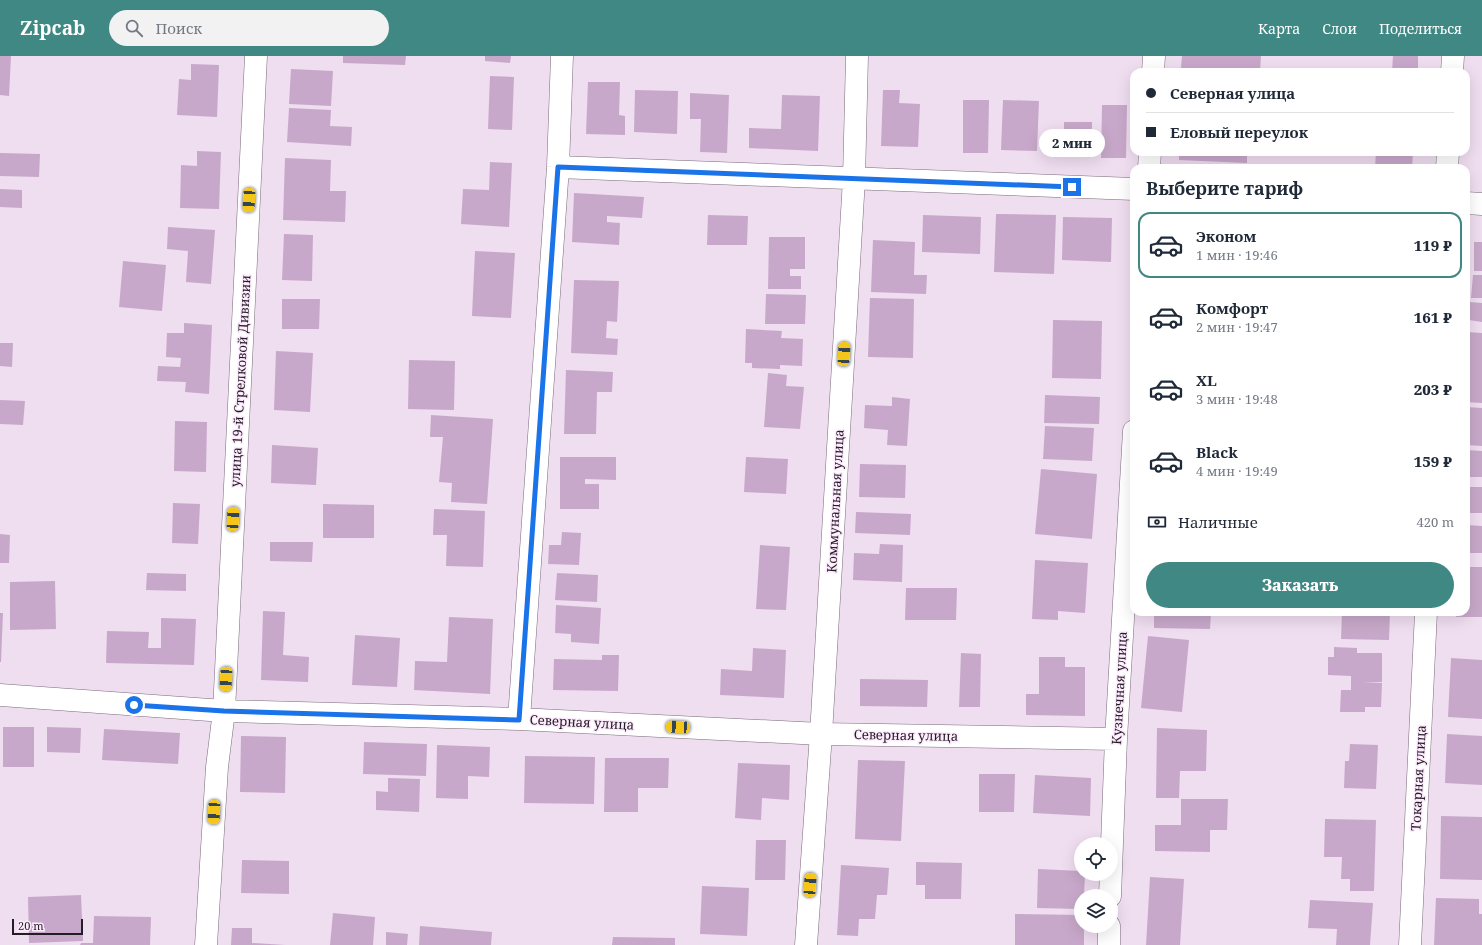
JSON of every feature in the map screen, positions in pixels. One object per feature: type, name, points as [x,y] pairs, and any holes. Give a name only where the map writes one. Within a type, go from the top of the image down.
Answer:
[{"type":"street","name":"улица 19-й Стрелковой Дивизии","points":[[206,945],[217,767],[224,711],[256,56]]},
{"type":"street","points":[[519,720],[558,167],[562,56]]},
{"type":"street","name":"Коммунальная улица","points":[[806,945],[821,734],[854,179],[857,56]]},
{"type":"street","points":[[1153,68],[1154,56]]},
{"type":"street","points":[[1452,68],[1453,56]]},
{"type":"street","points":[[558,167],[1130,189]]},
{"type":"street","points":[[1470,203],[1482,204]]},
{"type":"street","name":"Кузнечная улица","points":[[1110,889],[1116,739],[1130,500]]},
{"type":"street","name":"Токарная улица","points":[[1410,945],[1426,616]]},
{"type":"street","name":"Северная улица","points":[[0,695],[224,711],[519,720],[821,734],[1116,739]]},
{"type":"street","points":[[1109,933],[1109,945]]},
{"type":"building","points":[[0,56],[11,56],[9,96],[0,95]]},
{"type":"building","points":[[343,56],[406,56],[405,65],[343,63]]},
{"type":"building","points":[[485,56],[511,56],[510,63],[485,61]]},
{"type":"building","points":[[1182,56],[1261,56],[1260,68],[1181,68]]},
{"type":"building","points":[[1393,56],[1418,56],[1418,68],[1392,68]]},
{"type":"building","points":[[191,64],[219,65],[217,117],[177,115],[179,79],[191,80]]},
{"type":"building","points":[[291,69],[333,71],[331,106],[289,104]]},
{"type":"building","points":[[490,76],[514,77],[512,130],[488,129]]},
{"type":"building","points":[[588,82],[620,82],[619,115],[625,116],[625,135],[586,134]]},
{"type":"building","points":[[635,90],[678,91],[677,134],[634,132]]},
{"type":"building","points":[[883,90],[900,90],[899,103],[920,104],[918,147],[881,146]]},
{"type":"building","points":[[690,93],[729,95],[727,153],[700,152],[701,119],[690,119]]},
{"type":"building","points":[[782,95],[820,96],[818,151],[749,148],[749,128],[781,129]]},
{"type":"building","points":[[963,100],[989,100],[988,153],[963,153]]},
{"type":"building","points":[[1003,100],[1039,101],[1037,151],[1001,150]]},
{"type":"building","points":[[1102,105],[1127,105],[1126,158],[1101,158]]},
{"type":"building","points":[[289,108],[331,110],[330,126],[352,127],[351,146],[287,142]]},
{"type":"building","points":[[1064,122],[1092,122],[1092,156],[1064,156]]},
{"type":"building","points":[[197,151],[221,152],[219,209],[180,208],[181,165],[197,166]]},
{"type":"building","points":[[0,153],[40,154],[39,177],[0,176]]},
{"type":"building","points":[[1179,156],[1247,156],[1247,163],[1179,160]]},
{"type":"building","points":[[1376,156],[1413,156],[1412,164],[1375,164]]},
{"type":"building","points":[[285,158],[331,160],[330,191],[346,191],[345,222],[283,220]]},
{"type":"building","points":[[490,162],[512,163],[509,227],[461,224],[463,189],[489,190]]},
{"type":"building","points":[[0,189],[22,190],[22,208],[0,207]]},
{"type":"building","points":[[574,193],[644,197],[642,218],[607,216],[607,222],[620,223],[619,245],[572,242]]},
{"type":"building","points":[[996,214],[1056,215],[1054,274],[994,272]]},
{"type":"building","points":[[708,215],[748,216],[747,245],[707,245]]},
{"type":"building","points":[[923,215],[981,217],[980,254],[922,252]]},
{"type":"building","points":[[1063,217],[1112,218],[1111,262],[1062,260]]},
{"type":"building","points":[[168,227],[215,230],[211,284],[186,282],[188,251],[167,249]]},
{"type":"building","points":[[284,234],[313,235],[312,281],[282,280]]},
{"type":"building","points":[[769,237],[805,237],[805,269],[790,269],[790,276],[801,276],[801,289],[768,289]]},
{"type":"building","points":[[873,240],[915,242],[914,275],[927,275],[926,294],[871,292]]},
{"type":"building","points":[[1474,242],[1482,242],[1482,271],[1474,271]]},
{"type":"building","points":[[475,251],[515,253],[511,318],[472,316]]},
{"type":"building","points":[[123,261],[166,265],[162,311],[119,307]]},
{"type":"building","points":[[1473,275],[1482,275],[1482,298],[1471,298]]},
{"type":"building","points":[[574,280],[619,281],[617,322],[607,321],[606,338],[618,339],[617,355],[571,353]]},
{"type":"building","points":[[766,294],[806,295],[805,324],[765,324]]},
{"type":"building","points":[[870,298],[914,299],[913,358],[868,357]]},
{"type":"building","points":[[282,299],[320,299],[319,329],[282,329]]},
{"type":"building","points":[[1470,302],[1482,303],[1482,322],[1470,320]]},
{"type":"building","points":[[1053,320],[1102,321],[1101,379],[1052,378]]},
{"type":"building","points":[[184,323],[212,325],[209,394],[185,392],[186,382],[157,381],[158,366],[180,367],[181,358],[166,357],[167,333],[184,333]]},
{"type":"building","points":[[746,329],[782,331],[781,338],[803,339],[802,366],[780,365],[780,369],[752,368],[752,363],[745,363]]},
{"type":"building","points":[[1470,332],[1482,333],[1482,403],[1470,402]]},
{"type":"building","points":[[0,343],[13,343],[12,367],[0,366]]},
{"type":"building","points":[[276,351],[313,353],[310,412],[274,410]]},
{"type":"building","points":[[409,360],[455,361],[454,410],[408,409]]},
{"type":"building","points":[[566,370],[613,372],[612,392],[597,392],[596,434],[564,434]]},
{"type":"building","points":[[768,373],[787,375],[786,386],[804,387],[800,429],[764,427]]},
{"type":"building","points":[[1045,395],[1100,397],[1099,424],[1044,423]]},
{"type":"building","points":[[892,397],[910,399],[907,446],[887,445],[888,430],[864,428],[865,405],[892,406]]},
{"type":"building","points":[[0,400],[25,401],[23,425],[0,424]]},
{"type":"building","points":[[1470,407],[1482,408],[1482,446],[1470,445]]},
{"type":"building","points":[[431,415],[493,419],[487,504],[451,502],[452,483],[439,482],[443,437],[430,437]]},
{"type":"building","points":[[175,421],[207,422],[206,472],[174,471]]},
{"type":"building","points":[[1045,426],[1094,428],[1092,461],[1043,459]]},
{"type":"building","points":[[272,445],[318,448],[316,485],[271,483]]},
{"type":"building","points":[[1470,450],[1482,451],[1482,477],[1470,477]]},
{"type":"building","points":[[560,457],[616,457],[616,480],[585,479],[585,484],[599,484],[599,509],[560,509]]},
{"type":"building","points":[[746,457],[788,459],[786,494],[744,492]]},
{"type":"building","points":[[860,464],[906,465],[905,498],[859,497]]},
{"type":"building","points":[[1041,469],[1097,474],[1092,539],[1035,534]]},
{"type":"building","points":[[1470,487],[1482,487],[1482,513],[1470,513]]},
{"type":"building","points":[[173,503],[200,504],[198,544],[172,543]]},
{"type":"building","points":[[323,504],[374,505],[374,538],[323,538]]},
{"type":"building","points":[[434,509],[485,511],[483,567],[446,566],[447,535],[433,535]]},
{"type":"building","points":[[856,512],[911,514],[910,535],[855,533]]},
{"type":"building","points":[[1470,525],[1482,526],[1482,553],[1470,553]]},
{"type":"building","points":[[562,532],[581,533],[579,565],[548,564],[549,545],[561,545]]},
{"type":"building","points":[[0,534],[10,535],[9,563],[0,563]]},
{"type":"building","points":[[270,542],[313,542],[312,562],[270,561]]},
{"type":"building","points":[[880,544],[903,545],[902,582],[853,580],[854,553],[879,554]]},
{"type":"building","points":[[760,545],[790,547],[786,610],[756,609]]},
{"type":"building","points":[[1035,560],[1088,563],[1085,613],[1058,611],[1058,620],[1032,619]]},
{"type":"building","points":[[1470,567],[1482,567],[1482,617],[1456,617],[1470,616]]},
{"type":"building","points":[[147,573],[186,574],[186,591],[146,590]]},
{"type":"building","points":[[557,573],[598,575],[597,602],[555,600]]},
{"type":"building","points":[[55,581],[56,629],[10,630],[10,582]]},
{"type":"building","points":[[906,588],[957,588],[956,620],[905,620]]},
{"type":"building","points":[[556,605],[601,608],[599,644],[571,642],[571,634],[555,633]]},
{"type":"building","points":[[263,611],[285,612],[283,655],[309,657],[308,682],[261,680]]},
{"type":"building","points":[[0,613],[3,613],[1,662],[0,662]]},
{"type":"building","points":[[1154,616],[1211,616],[1210,629],[1154,628]]},
{"type":"building","points":[[1342,616],[1390,616],[1389,640],[1341,639]]},
{"type":"building","points":[[449,617],[493,619],[490,694],[414,690],[415,661],[447,662]]},
{"type":"building","points":[[161,618],[196,619],[194,665],[106,663],[107,631],[149,632],[148,648],[161,648]]},
{"type":"building","points":[[355,635],[400,638],[397,687],[352,685]]},
{"type":"building","points":[[1148,636],[1189,640],[1182,712],[1141,708]]},
{"type":"building","points":[[1334,647],[1357,648],[1357,653],[1382,653],[1382,682],[1363,682],[1382,683],[1381,707],[1365,707],[1365,712],[1340,712],[1341,690],[1351,690],[1351,676],[1328,675],[1328,657],[1334,657]]},
{"type":"building","points":[[753,648],[786,650],[784,698],[720,695],[721,669],[752,671]]},
{"type":"building","points":[[961,653],[981,654],[980,707],[959,707]]},
{"type":"building","points":[[602,655],[619,655],[618,691],[553,690],[554,659],[602,660]]},
{"type":"building","points":[[1039,657],[1065,657],[1065,667],[1085,667],[1085,716],[1026,715],[1026,694],[1039,694]]},
{"type":"building","points":[[1451,658],[1482,660],[1482,719],[1448,717]]},
{"type":"building","points":[[860,679],[928,680],[927,707],[860,706]]},
{"type":"building","points":[[3,727],[34,727],[34,767],[3,767]]},
{"type":"building","points":[[47,727],[81,728],[80,753],[47,752]]},
{"type":"building","points":[[1157,728],[1207,730],[1206,771],[1180,771],[1179,798],[1156,798]]},
{"type":"building","points":[[104,729],[180,733],[178,764],[102,760]]},
{"type":"building","points":[[1447,734],[1482,736],[1482,785],[1445,783]]},
{"type":"building","points":[[241,736],[286,737],[285,793],[240,792]]},
{"type":"building","points":[[364,742],[427,744],[426,776],[363,774]]},
{"type":"building","points":[[1350,744],[1378,745],[1376,789],[1344,788],[1345,761],[1349,761]]},
{"type":"building","points":[[437,745],[490,747],[489,777],[468,776],[468,799],[436,798]]},
{"type":"building","points":[[525,756],[595,757],[594,804],[524,803]]},
{"type":"building","points":[[605,758],[669,758],[668,788],[638,788],[638,812],[604,812]]},
{"type":"building","points":[[858,760],[905,761],[901,841],[855,839]]},
{"type":"building","points":[[738,763],[790,765],[789,800],[762,798],[761,820],[735,818]]},
{"type":"building","points":[[979,774],[1015,774],[1014,812],[979,812]]},
{"type":"building","points":[[1035,775],[1091,778],[1090,816],[1033,813]]},
{"type":"building","points":[[388,778],[420,779],[419,812],[376,810],[376,791],[388,792]]},
{"type":"building","points":[[1181,799],[1228,799],[1227,830],[1210,830],[1210,852],[1155,851],[1155,825],[1181,825]]},
{"type":"building","points":[[1441,816],[1482,817],[1482,880],[1440,879]]},
{"type":"building","points":[[1325,819],[1376,820],[1374,891],[1350,891],[1350,879],[1341,879],[1342,857],[1324,857]]},
{"type":"building","points":[[756,840],[786,840],[785,880],[755,880]]},
{"type":"building","points":[[242,860],[289,861],[289,894],[241,893]]},
{"type":"building","points":[[916,862],[962,863],[961,899],[925,899],[925,885],[916,885]]},
{"type":"building","points":[[841,865],[889,868],[887,895],[877,895],[875,919],[859,919],[858,936],[837,935]]},
{"type":"building","points":[[1038,869],[1074,871],[1074,881],[1085,881],[1084,889],[1074,889],[1074,909],[1037,908]]},
{"type":"building","points":[[1150,877],[1184,879],[1180,945],[1146,945]]},
{"type":"building","points":[[702,886],[749,888],[747,936],[700,934]]},
{"type":"building","points":[[81,895],[83,941],[29,943],[28,897]]},
{"type":"building","points":[[1436,898],[1479,899],[1479,914],[1482,914],[1482,945],[1434,945]]},
{"type":"building","points":[[1310,900],[1373,903],[1370,945],[1336,945],[1337,929],[1308,928]]},
{"type":"building","points":[[333,913],[375,917],[373,945],[330,945]]},
{"type":"building","points":[[1015,914],[1074,915],[1074,933],[1084,933],[1084,945],[1015,945]]},
{"type":"building","points":[[94,916],[151,917],[150,945],[80,945],[81,943],[93,943]]},
{"type":"building","points":[[420,926],[492,932],[491,945],[419,945]]},
{"type":"building","points":[[232,928],[252,928],[252,943],[285,945],[231,945]]},
{"type":"building","points":[[386,932],[408,934],[407,945],[386,945]]},
{"type":"building","points":[[613,937],[675,938],[675,945],[612,945]]},
{"type":"route","points":[[134,705],[224,711],[519,720],[558,167],[1072,187]]}]
